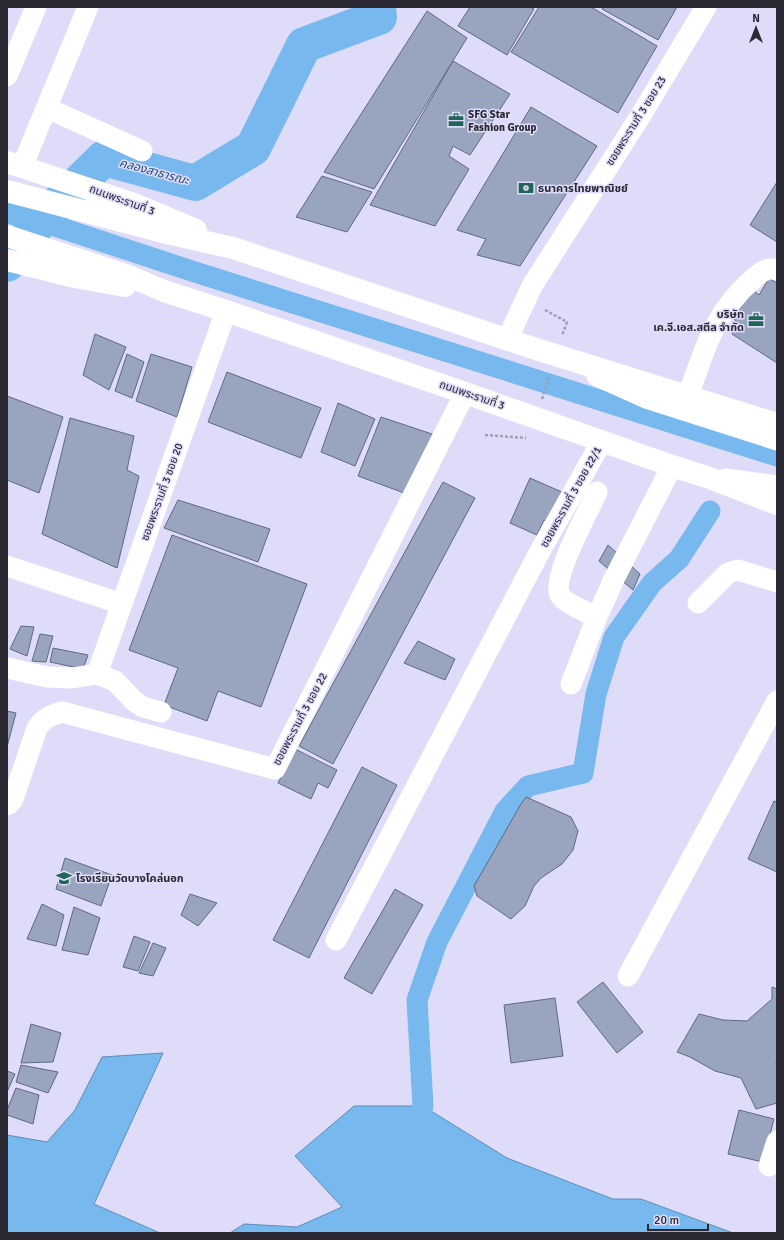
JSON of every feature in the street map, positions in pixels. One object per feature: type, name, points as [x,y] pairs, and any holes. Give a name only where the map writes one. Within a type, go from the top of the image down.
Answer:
[{"type":"main road","name":"ถนนพระรามที่ 3","points":[[15,165],[50,175],[134,204],[182,223],[233,248]]},
{"type":"main road","name":"ถนนพระรามที่ 3","points":[[7,191],[233,248],[507,340],[777,424]]},
{"type":"main road","name":"ถนนพระรามที่ 3","points":[[7,236],[129,276],[164,291],[707,477],[777,504]]},
{"type":"main road","name":"ถนนพระรามที่ 3","points":[[14,262],[102,282],[164,291]]},
{"type":"street","points":[[7,76],[36,7]]},
{"type":"street","points":[[15,165],[47,108],[88,7]]},
{"type":"street","name":"ซอยพระรามที่ 3 ซอย 23","points":[[507,340],[532,286],[641,115],[706,7]]},
{"type":"street","points":[[47,108],[142,151]]},
{"type":"street","points":[[688,396],[711,334],[724,310],[738,292],[764,269],[777,270]]},
{"type":"street","name":"ซอยพระรามที่ 3 ซอย 20","points":[[97,674],[226,311]]},
{"type":"street","points":[[536,349],[646,398],[777,440]]},
{"type":"street","name":"ซอยพระรามที่ 3 ซอย 22","points":[[7,805],[13,799],[37,728],[42,721],[51,715],[62,712],[275,769],[465,393]]},
{"type":"street","name":"ซอยพระรามที่ 3 ซอย 22/1","points":[[336,940],[539,553],[602,441]]},
{"type":"street","points":[[571,684],[597,617],[614,579],[672,466]]},
{"type":"street","points":[[707,477],[777,486]]},
{"type":"street","points":[[597,492],[563,566],[558,586],[560,596],[597,617]]},
{"type":"street","points":[[7,566],[122,604]]},
{"type":"street","points":[[698,603],[728,573],[738,570],[777,582]]},
{"type":"street","points":[[7,668],[47,677],[72,678],[97,674],[115,681],[134,701],[143,707],[161,712]]},
{"type":"street","points":[[628,976],[777,701]]},
{"type":"street","points":[[769,1166],[777,1141]]},
{"type":"path","points":[[544,310],[567,322],[562,337]]},
{"type":"path","points":[[541,402],[550,373]]},
{"type":"path","points":[[485,435],[530,438]]},
{"type":"water","points":[[163,1053],[94,1204],[160,1233],[7,1233],[7,1135],[47,1142],[75,1110],[102,1057]]},
{"type":"water","points":[[354,1106],[423,1106],[507,1158],[613,1199],[641,1199],[733,1233],[230,1233],[244,1224],[297,1227],[342,1207],[295,1156]]},
{"type":"building","points":[[470,7],[530,7],[534,9],[507,55],[458,26]]},
{"type":"building","points":[[539,7],[591,7],[657,46],[618,113],[511,52]]},
{"type":"building","points":[[603,7],[677,7],[658,40],[602,9]]},
{"type":"building","points":[[427,11],[467,38],[374,189],[324,172]]},
{"type":"building","name":"SFG Star Fashion Group","points":[[453,61],[510,94],[470,155],[453,146],[449,156],[469,169],[435,226],[370,205]]},
{"type":"building","name":"ธนาคารไทยพาณิชย์","points":[[531,107],[597,146],[520,266],[477,255],[486,239],[457,230]]},
{"type":"building","points":[[322,176],[372,192],[347,232],[296,217]]},
{"type":"building","points":[[777,182],[777,242],[750,225]]},
{"type":"building","name":"บริษัท เค.จี.เอส.สตีล จำกัด","points":[[769,278],[777,283],[777,363],[732,334],[738,323],[732,317],[751,288],[759,295]]},
{"type":"building","points":[[95,334],[126,347],[109,390],[83,375]]},
{"type":"building","points":[[127,354],[144,362],[132,398],[115,391]]},
{"type":"building","points":[[151,354],[192,367],[177,417],[136,401]]},
{"type":"building","points":[[227,372],[321,408],[301,458],[208,422]]},
{"type":"building","points":[[7,396],[63,417],[39,493],[7,480]]},
{"type":"building","points":[[338,403],[375,419],[355,466],[321,452]]},
{"type":"building","points":[[381,417],[435,435],[407,494],[358,476]]},
{"type":"building","points":[[70,418],[134,436],[127,470],[139,476],[117,568],[42,534]]},
{"type":"building","points":[[530,478],[564,493],[551,523],[544,520],[537,535],[510,523]]},
{"type":"building","points":[[443,482],[475,498],[333,764],[299,746]]},
{"type":"building","points":[[178,500],[270,529],[258,562],[164,528]]},
{"type":"building","points":[[172,535],[307,584],[261,707],[218,691],[207,721],[164,705],[178,668],[129,650]]},
{"type":"building","points":[[608,545],[640,574],[633,590],[599,561]]},
{"type":"building","points":[[21,626],[34,627],[27,656],[10,649]]},
{"type":"building","points":[[40,634],[53,636],[46,662],[32,661]]},
{"type":"building","points":[[418,641],[455,659],[445,680],[404,663]]},
{"type":"building","points":[[53,648],[88,655],[83,669],[50,662]]},
{"type":"building","points":[[7,711],[16,713],[7,747]]},
{"type":"building","points":[[295,749],[337,770],[328,788],[318,783],[311,799],[278,783]]},
{"type":"building","points":[[362,767],[397,785],[309,958],[273,940]]},
{"type":"building","points":[[526,797],[571,817],[578,831],[573,850],[562,864],[541,878],[534,886],[525,906],[511,919],[477,896],[474,886]]},
{"type":"building","points":[[774,801],[777,802],[777,872],[748,859]]},
{"type":"building","points":[[65,858],[112,875],[101,906],[56,889]]},
{"type":"building","points":[[395,889],[423,905],[372,994],[344,978]]},
{"type":"building","points":[[190,894],[217,903],[198,926],[181,915]]},
{"type":"building","points":[[42,904],[64,915],[56,946],[27,939]]},
{"type":"building","points":[[74,907],[100,918],[88,955],[62,950]]},
{"type":"building","points":[[134,936],[150,942],[138,971],[123,967]]},
{"type":"building","points":[[153,943],[166,948],[153,976],[139,973]]},
{"type":"building","points":[[603,982],[643,1032],[617,1053],[577,1002]]},
{"type":"building","points":[[772,987],[777,989],[777,1103],[756,1109],[741,1078],[715,1071],[690,1057],[677,1052],[699,1014],[723,1020],[747,1021],[772,999]]},
{"type":"building","points":[[555,998],[563,1056],[511,1063],[504,1005]]},
{"type":"building","points":[[31,1024],[61,1033],[53,1062],[21,1063]]},
{"type":"building","points":[[21,1065],[58,1072],[48,1093],[16,1082]]},
{"type":"building","points":[[7,1071],[15,1074],[7,1092]]},
{"type":"building","points":[[16,1088],[39,1095],[33,1124],[7,1115],[7,1110]]},
{"type":"building","points":[[739,1110],[774,1119],[763,1162],[728,1154]]},
{"type":"waterway","name":"คลองสาธารณะ","points":[[7,264],[40,221],[104,158],[195,183],[253,148],[304,45],[379,17],[378,7]]},
{"type":"waterway","points":[[7,213],[40,221],[195,272],[777,456]]},
{"type":"waterway","points":[[423,1106],[417,1000],[437,942],[505,811],[528,786],[583,773],[596,694],[614,637],[652,583],[679,559],[710,511]]},
{"type":"place","name":"SFG Star Fashion Group","points":[[456,120]]},
{"type":"place","name":"ธนาคารไทยพาณิชย์","points":[[526,188]]},
{"type":"place","name":"บริษัท เค.จี.เอส.สตีล จำกัด","points":[[756,320]]},
{"type":"place","name":"โรงเรียนวัดบางโคล่นอก","points":[[64,878]]}]
